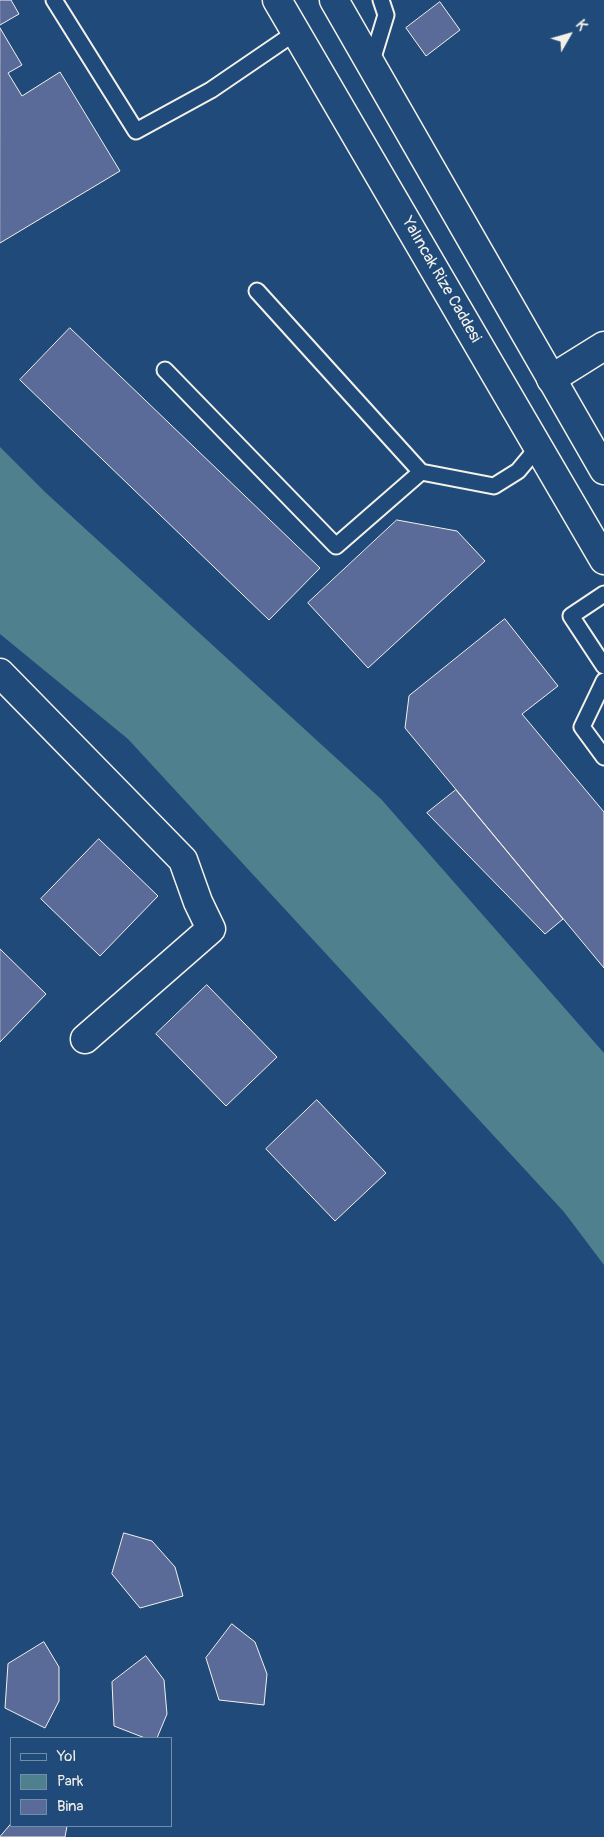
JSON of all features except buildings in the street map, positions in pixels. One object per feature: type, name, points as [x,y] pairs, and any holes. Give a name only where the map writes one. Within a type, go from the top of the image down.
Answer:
[{"type":"main road","name":"Yalıncak Rize Caddesi","points":[[277,0],[604,560]]},
{"type":"main road","points":[[334,0],[604,470]]},
{"type":"main road","points":[[551,379],[604,346]]},
{"type":"main road","points":[[0,673],[183,860],[198,902],[211,929],[85,1039]]},
{"type":"lane","points":[[54,0],[136,131],[211,90],[296,32]]},
{"type":"lane","points":[[371,64],[386,15],[382,0]]},
{"type":"lane","points":[[257,291],[421,472],[494,486],[518,471],[538,447]]},
{"type":"lane","points":[[165,370],[336,546],[421,472]]},
{"type":"lane","points":[[604,594],[571,616],[604,666]]},
{"type":"lane","points":[[604,681],[582,727],[604,757]]},
{"type":"green space","points":[[0,447],[45,492],[381,799],[604,1053],[604,1265],[564,1212],[128,739],[0,634]]}]
